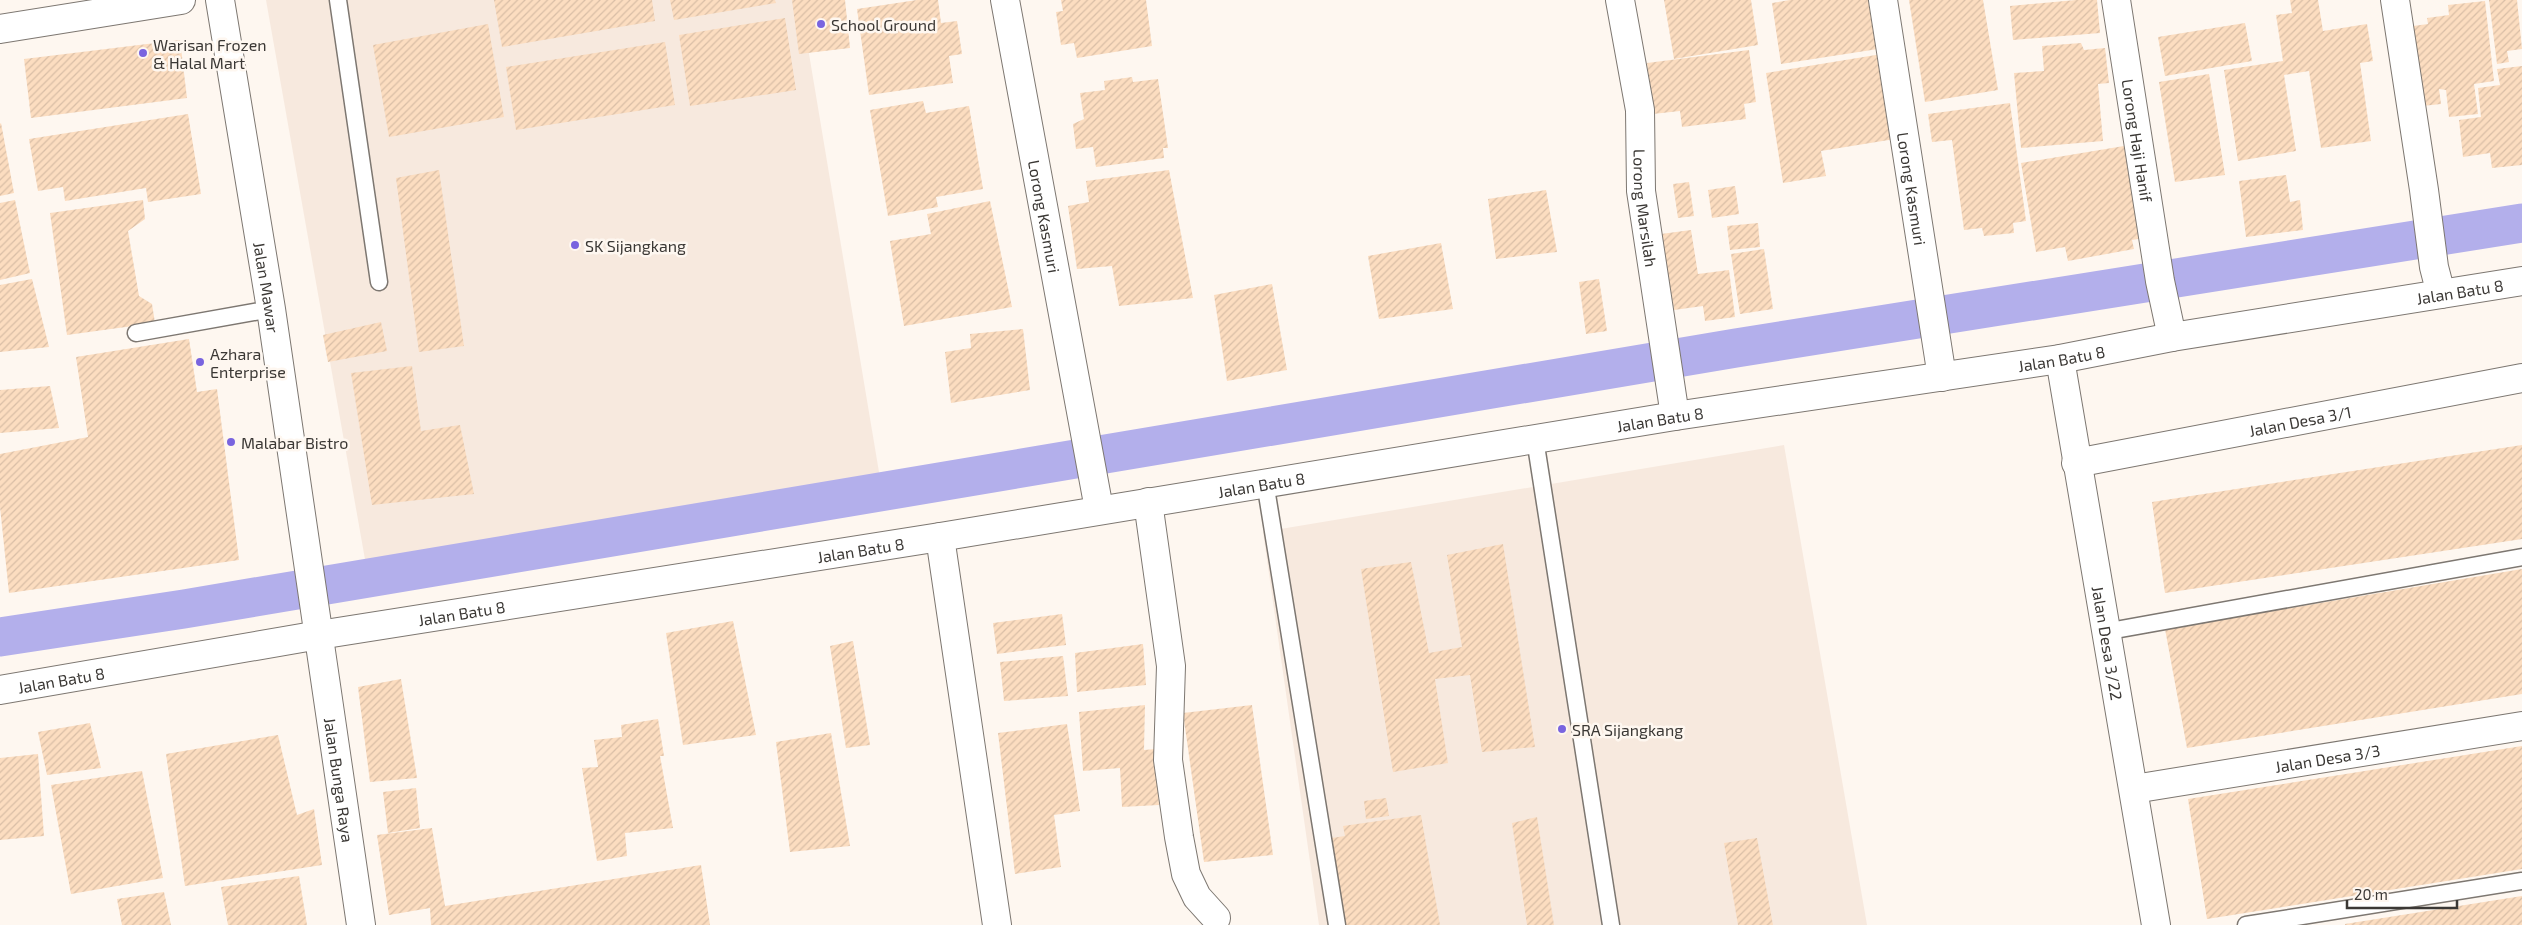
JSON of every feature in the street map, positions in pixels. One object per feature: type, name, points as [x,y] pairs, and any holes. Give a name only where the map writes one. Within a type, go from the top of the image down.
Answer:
[{"type":"street","points":[[0,29],[181,0]]},
{"type":"street","name":"Jalan Mawar","points":[[220,0],[318,624]]},
{"type":"street","name":"Lorong Kasmuri","points":[[1005,0],[1097,497]]},
{"type":"street","name":"Lorong Marsilah","points":[[1620,0],[1640,110],[1640,191],[1675,416]]},
{"type":"street","name":"Lorong Kasmuri","points":[[1884,0],[1942,377]]},
{"type":"street","name":"Lorong Haji Hanif","points":[[2116,0],[2160,281],[2169,327]]},
{"type":"street","points":[[2395,0],[2434,267],[2441,294]]},
{"type":"street","name":"Jalan Batu 8","points":[[0,690],[318,624],[940,537],[1097,497],[1148,502],[1675,416],[2060,359],[2169,327],[2441,294],[2522,281]]},
{"type":"street","name":"Jalan Desa 3/22","points":[[2060,359],[2104,632],[2134,789],[2156,925]]},
{"type":"street","name":"Jalan Desa 3/1","points":[[2076,463],[2522,378]]},
{"type":"street","points":[[1148,502],[1171,666],[1168,760],[1179,837],[1186,874],[1197,896],[1216,918]]},
{"type":"street","points":[[940,537],[997,925]]},
{"type":"street","name":"Jalan Bunga Raya","points":[[318,624],[361,925]]},
{"type":"street","name":"Jalan Desa 3/3","points":[[2134,789],[2522,726]]},
{"type":"lane","points":[[338,0],[379,282]]},
{"type":"lane","points":[[136,333],[270,309]]},
{"type":"lane","points":[[1535,439],[1611,925]]},
{"type":"lane","points":[[1265,482],[1337,925]]},
{"type":"lane","points":[[2104,632],[2522,557]]},
{"type":"lane","points":[[2246,925],[2522,881]]},
{"type":"shaded area","name":"SK Sijangkang","points":[[266,0],[800,0],[882,490],[369,582]]},
{"type":"shaded area","name":"SRA Sijangkang","points":[[1784,445],[1867,925],[1319,925],[1263,532]]},
{"type":"building","points":[[494,0],[652,0],[655,21],[502,47]]},
{"type":"building","points":[[670,0],[775,0],[776,3],[674,20]]},
{"type":"building","name":"School Ground","points":[[792,0],[845,0],[850,48],[799,54]]},
{"type":"building","points":[[917,0],[938,0],[941,23],[957,21],[962,54],[949,56],[953,83],[869,95],[857,9]]},
{"type":"building","points":[[1061,0],[1146,0],[1152,46],[1077,58],[1074,43],[1061,45],[1056,12],[1063,11]]},
{"type":"building","points":[[1664,0],[1751,0],[1758,45],[1674,59]]},
{"type":"building","points":[[1790,0],[1870,0],[1878,49],[1781,64],[1772,3]]},
{"type":"building","points":[[1909,0],[1983,0],[1998,90],[1925,102]]},
{"type":"building","points":[[2097,0],[2100,33],[2013,40],[2010,6]]},
{"type":"building","points":[[2290,0],[2318,0],[2323,31],[2367,24],[2373,61],[2360,63],[2371,141],[2321,148],[2309,71],[2284,75],[2296,151],[2238,161],[2224,70],[2283,61],[2276,15],[2292,13]]},
{"type":"building","points":[[2489,0],[2517,0],[2522,49],[2507,51],[2509,62],[2497,64]]},
{"type":"building","points":[[2485,1],[2494,81],[2474,84],[2478,114],[2449,117],[2446,90],[2439,89],[2441,104],[2422,106],[2413,26],[2428,24],[2427,18],[2449,15],[2448,5]]},
{"type":"building","points":[[785,18],[796,90],[690,106],[679,35]]},
{"type":"building","points":[[2245,23],[2252,61],[2165,76],[2158,37]]},
{"type":"building","points":[[488,24],[504,117],[389,137],[373,45]]},
{"type":"building","points":[[180,40],[187,98],[31,118],[24,59]]},
{"type":"building","points":[[665,42],[675,105],[516,130],[506,67]]},
{"type":"building","points":[[2081,43],[2084,50],[2105,48],[2109,83],[2098,84],[2103,141],[2021,148],[2014,73],[2044,71],[2042,46]]},
{"type":"building","points":[[1749,50],[1756,102],[1744,104],[1746,119],[1682,127],[1680,111],[1653,114],[1647,63]]},
{"type":"building","points":[[1888,53],[1901,138],[1821,151],[1826,176],[1783,183],[1766,73]]},
{"type":"building","points":[[2522,66],[2522,165],[2492,168],[2490,153],[2463,157],[2459,120],[2481,117],[2478,88],[2500,85],[2497,69]]},
{"type":"building","points":[[2209,74],[2225,175],[2175,182],[2159,82]]},
{"type":"building","points":[[1132,77],[1133,82],[1158,79],[1168,148],[1163,148],[1164,158],[1096,167],[1093,147],[1076,149],[1073,124],[1084,119],[1080,93],[1105,90],[1104,81]]},
{"type":"building","points":[[923,101],[926,113],[969,106],[983,189],[936,197],[938,207],[888,216],[870,110]]},
{"type":"building","points":[[2010,103],[2026,221],[2013,223],[2014,233],[1984,236],[1982,228],[1964,230],[1952,140],[1932,142],[1928,114]]},
{"type":"building","points":[[188,114],[201,194],[148,202],[146,188],[65,201],[63,187],[38,191],[29,139]]},
{"type":"building","points":[[0,124],[14,193],[0,196]]},
{"type":"building","points":[[2130,145],[2144,238],[2132,240],[2134,249],[2068,261],[2065,247],[2036,252],[2021,163]]},
{"type":"building","points":[[439,170],[464,346],[419,352],[396,178]]},
{"type":"building","points":[[1169,170],[1193,298],[1119,306],[1112,266],[1077,269],[1068,206],[1089,202],[1086,181]]},
{"type":"building","points":[[2286,175],[2290,202],[2300,200],[2303,230],[2246,237],[2239,181]]},
{"type":"building","points":[[1689,182],[1694,216],[1678,218],[1673,184]]},
{"type":"building","points":[[1735,186],[1739,214],[1712,218],[1708,190]]},
{"type":"building","points":[[1546,190],[1557,252],[1496,259],[1488,199]]},
{"type":"building","points":[[15,200],[30,273],[0,280],[0,203]]},
{"type":"building","points":[[143,200],[145,219],[128,231],[139,296],[152,304],[155,323],[67,335],[50,213]]},
{"type":"building","points":[[990,201],[1012,307],[904,326],[890,241],[931,234],[927,214]]},
{"type":"building","points":[[1758,223],[1760,247],[1730,250],[1727,226]]},
{"type":"building","points":[[1691,230],[1698,274],[1729,270],[1735,317],[1705,321],[1703,306],[1674,310],[1661,234]]},
{"type":"building","points":[[1441,243],[1453,309],[1379,319],[1368,256]]},
{"type":"building","points":[[1764,249],[1773,309],[1740,314],[1731,254]]},
{"type":"building","points":[[32,279],[49,347],[0,352],[0,285]]},
{"type":"building","points":[[1599,279],[1607,331],[1586,334],[1579,282]]},
{"type":"building","points":[[1272,284],[1287,370],[1227,381],[1214,295]]},
{"type":"building","points":[[381,322],[387,351],[328,362],[323,335]]},
{"type":"building","points":[[1023,329],[1030,390],[951,403],[945,352],[971,348],[970,334]]},
{"type":"building","points":[[189,339],[197,392],[217,389],[239,560],[9,593],[0,507],[0,454],[88,437],[76,357]]},
{"type":"building","points":[[412,366],[421,431],[460,425],[474,494],[372,505],[351,373]]},
{"type":"building","points":[[50,386],[59,428],[0,433],[0,390]]},
{"type":"building","points":[[2522,445],[2522,539],[2165,593],[2152,502]]},
{"type":"building","points":[[1503,544],[1535,747],[1482,752],[1470,675],[1435,679],[1448,763],[1393,772],[1361,569],[1411,562],[1429,653],[1462,647],[1447,555]]},
{"type":"building","points":[[2522,569],[2522,694],[2187,748],[2165,629]]},
{"type":"building","points":[[1062,614],[1066,645],[997,654],[993,623]]},
{"type":"building","points":[[733,621],[756,735],[683,745],[666,633]]},
{"type":"building","points":[[853,641],[870,745],[846,748],[830,646]]},
{"type":"building","points":[[1143,644],[1146,685],[1077,692],[1075,653]]},
{"type":"building","points":[[1063,656],[1068,696],[1004,701],[1000,662]]},
{"type":"building","points":[[401,679],[417,778],[370,782],[358,687]]},
{"type":"building","points":[[1145,705],[1144,750],[1156,749],[1159,805],[1122,807],[1120,768],[1083,771],[1079,712]]},
{"type":"building","points":[[1252,705],[1273,855],[1204,862],[1183,713]]},
{"type":"building","points":[[658,719],[664,756],[660,756],[673,828],[625,833],[627,856],[597,861],[582,768],[598,767],[594,740],[622,737],[621,725]]},
{"type":"building","points":[[90,723],[101,768],[47,775],[38,732]]},
{"type":"building","points":[[1067,724],[1080,811],[1054,815],[1061,867],[1015,874],[998,733]]},
{"type":"building","points":[[831,733],[850,846],[790,852],[776,742]]},
{"type":"building","points":[[278,735],[297,815],[314,809],[322,865],[185,886],[166,754]]},
{"type":"building","points":[[2522,746],[2522,869],[2207,919],[2188,799]]},
{"type":"building","points":[[38,754],[44,836],[0,840],[0,758]]},
{"type":"building","points":[[142,771],[163,878],[71,894],[51,785]]},
{"type":"building","points":[[416,788],[420,828],[388,833],[383,792]]},
{"type":"building","points":[[1386,798],[1389,816],[1366,819],[1364,801]]},
{"type":"building","points":[[1421,815],[1440,925],[1339,925],[1325,839],[1345,836],[1343,826]]},
{"type":"building","points":[[1537,817],[1554,925],[1527,925],[1512,823]]},
{"type":"building","points":[[432,828],[445,906],[701,865],[710,925],[431,925],[430,908],[389,915],[377,835]]},
{"type":"building","points":[[1757,838],[1773,925],[1738,925],[1724,843]]},
{"type":"building","points":[[299,876],[307,925],[228,925],[221,887]]},
{"type":"building","points":[[164,892],[171,925],[122,925],[117,899]]},
{"type":"building","points":[[2522,896],[2522,925],[2345,925],[2345,924]]},
{"type":"waterway","points":[[0,637],[184,609],[1736,348],[2522,223]]},
{"type":"place","name":"School Ground","points":[[821,24]]},
{"type":"place","name":"Warisan Frozen & Halal Mart","points":[[143,53]]},
{"type":"place","name":"SK Sijangkang","points":[[575,245]]},
{"type":"place","name":"Azhara Enterprise","points":[[200,362]]},
{"type":"place","name":"Malabar Bistro","points":[[231,442]]},
{"type":"place","name":"SRA Sijangkang","points":[[1562,729]]}]
